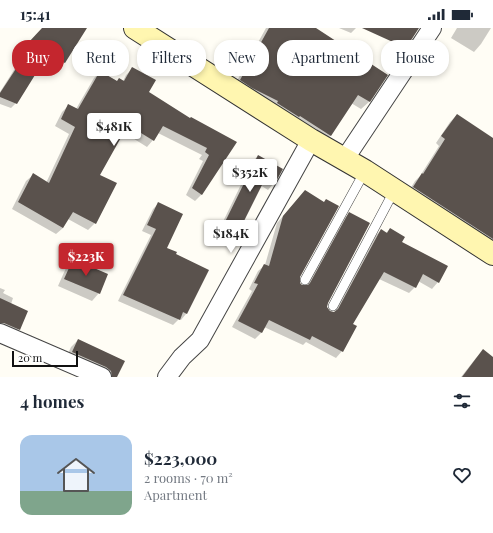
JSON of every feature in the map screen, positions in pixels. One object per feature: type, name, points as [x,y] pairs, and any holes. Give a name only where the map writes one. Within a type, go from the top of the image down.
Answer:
[{"type":"main road","points":[[135,28],[311,140],[365,171],[493,254]]},
{"type":"street","points":[[344,160],[432,28]]},
{"type":"street","points":[[167,377],[182,357],[200,340],[311,140]]},
{"type":"street","points":[[0,333],[102,377]]},
{"type":"lane","points":[[305,280],[365,171]]},
{"type":"lane","points":[[333,306],[394,191]]},
{"type":"building","points":[[42,28],[87,28],[79,40],[72,40],[72,52],[65,63],[64,40],[31,40]]},
{"type":"building","points":[[269,28],[316,28],[334,40],[277,40],[277,76],[373,76],[373,65],[381,70],[381,76],[387,76],[370,102],[358,95],[331,136],[277,103],[278,101],[240,80],[242,76],[269,76],[269,40],[262,40]]},
{"type":"building","points":[[362,28],[419,28],[411,40],[388,40]]},
{"type":"building","points":[[132,67],[137,70],[137,76],[149,76],[156,80],[149,92],[190,118],[191,117],[237,142],[202,195],[192,188],[209,155],[205,152],[207,148],[163,126],[154,141],[128,125],[100,175],[117,183],[96,224],[73,212],[63,228],[18,202],[33,173],[49,183],[75,127],[61,119],[68,104],[78,109],[97,76],[108,76],[117,81],[119,78],[124,81],[127,76],[129,76]]},
{"type":"building","points":[[12,75],[34,76],[17,104],[0,97],[0,93]]},
{"type":"building","points":[[457,114],[493,138],[493,239],[413,187],[445,139],[441,136]]},
{"type":"building","points":[[258,155],[283,169],[274,185],[265,179],[236,237],[221,230]]},
{"type":"building","points":[[305,190],[324,202],[326,199],[339,206],[300,277],[300,283],[302,285],[308,285],[310,283],[349,212],[370,223],[328,303],[327,307],[330,311],[334,312],[338,309],[381,229],[387,233],[390,228],[405,237],[402,242],[448,266],[439,283],[423,274],[416,288],[384,272],[353,324],[357,326],[343,352],[312,336],[310,340],[269,320],[262,333],[238,321],[258,284],[254,283],[264,264],[269,266],[283,216]]},
{"type":"building","points":[[158,202],[183,214],[167,248],[209,270],[187,314],[183,312],[180,320],[123,295],[156,229],[147,225]]},
{"type":"building","points":[[73,259],[108,274],[100,294],[64,279]]},
{"type":"building","points":[[0,298],[28,311],[20,330],[4,323],[0,323]]},
{"type":"building","points":[[78,339],[125,361],[117,377],[112,377],[111,371],[106,367],[72,352]]},
{"type":"building","points":[[483,349],[493,357],[493,377],[462,377]]}]
